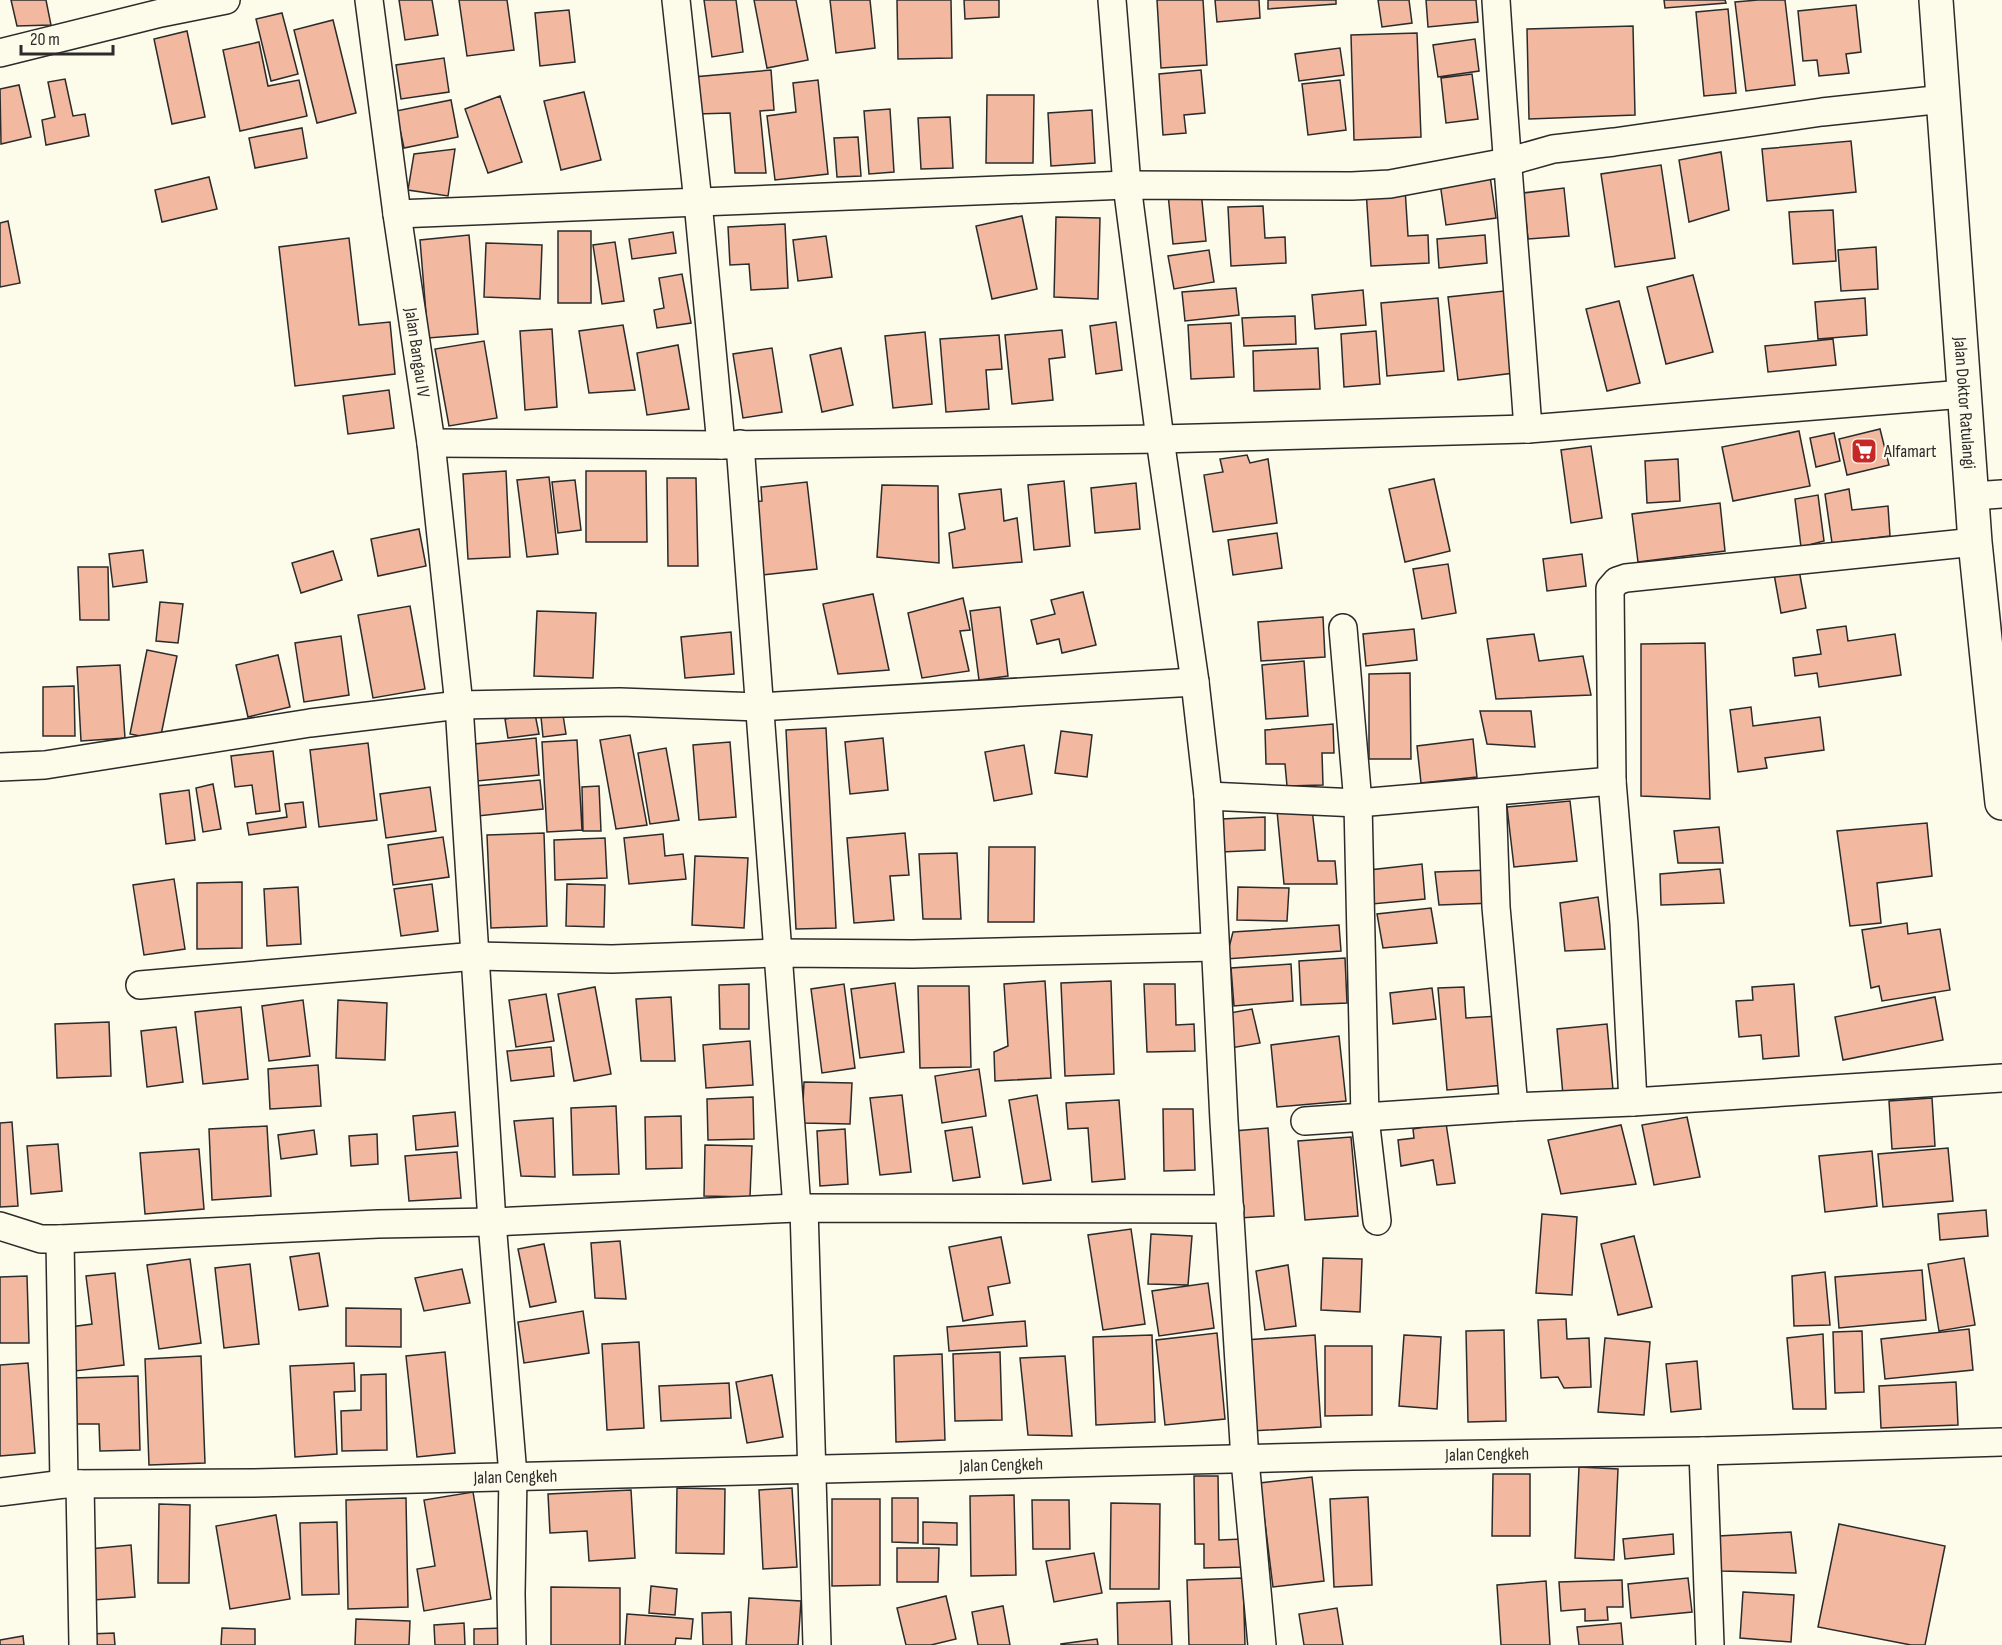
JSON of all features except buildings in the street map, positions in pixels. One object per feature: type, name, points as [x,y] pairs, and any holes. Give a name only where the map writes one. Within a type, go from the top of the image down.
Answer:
[{"type":"highway","name":"Jalan Doktor Ratulangi","points":[[1936,0],[1964,394],[1987,495],[1975,543],[1999,748],[2002,803]]},
{"type":"street","points":[[0,53],[161,13],[226,0]]},
{"type":"street","name":"Jalan Bangau IV","points":[[369,0],[397,214],[431,443],[459,705],[492,1222],[513,1475],[512,1645]]},
{"type":"street","points":[[676,0],[698,202],[731,445],[759,707],[800,1208],[813,1468],[817,1645]]},
{"type":"street","points":[[1112,0],[1127,185],[1160,439],[1196,682],[1208,795],[1245,1460],[1262,1645]]},
{"type":"street","points":[[1496,0],[1528,429]]},
{"type":"street","points":[[397,214],[1127,185],[1352,186],[1390,184],[1507,162],[1553,149],[1822,112],[1944,99]]},
{"type":"street","points":[[431,443],[731,445],[1160,439],[1528,429],[1964,394]]},
{"type":"street","points":[[1633,1102],[1623,913],[1612,781],[1610,589],[1617,581],[1626,578],[1975,543]]},
{"type":"street","points":[[1343,628],[1358,803],[1365,1118],[1377,1221]]},
{"type":"street","points":[[0,767],[45,765],[310,723],[459,705],[620,702],[759,707],[1196,682]]},
{"type":"street","points":[[1208,795],[1358,803],[1612,781]]},
{"type":"street","points":[[1492,792],[1496,907],[1514,1107]]},
{"type":"street","points":[[140,985],[476,956],[612,959],[778,953],[925,954],[1215,947]]},
{"type":"street","points":[[1305,1121],[2002,1078]]},
{"type":"street","points":[[0,1226],[41,1239],[60,1239],[800,1208],[1230,1209]]},
{"type":"street","points":[[60,1239],[72,1484],[83,1645]]},
{"type":"street","name":"Jalan Cengkeh","points":[[0,1492],[72,1484],[254,1483],[813,1468],[1703,1451],[2002,1442]]},
{"type":"street","points":[[1703,1451],[1710,1645]]},
{"type":"place","name":"Alfamart","points":[[1864,451]]}]
